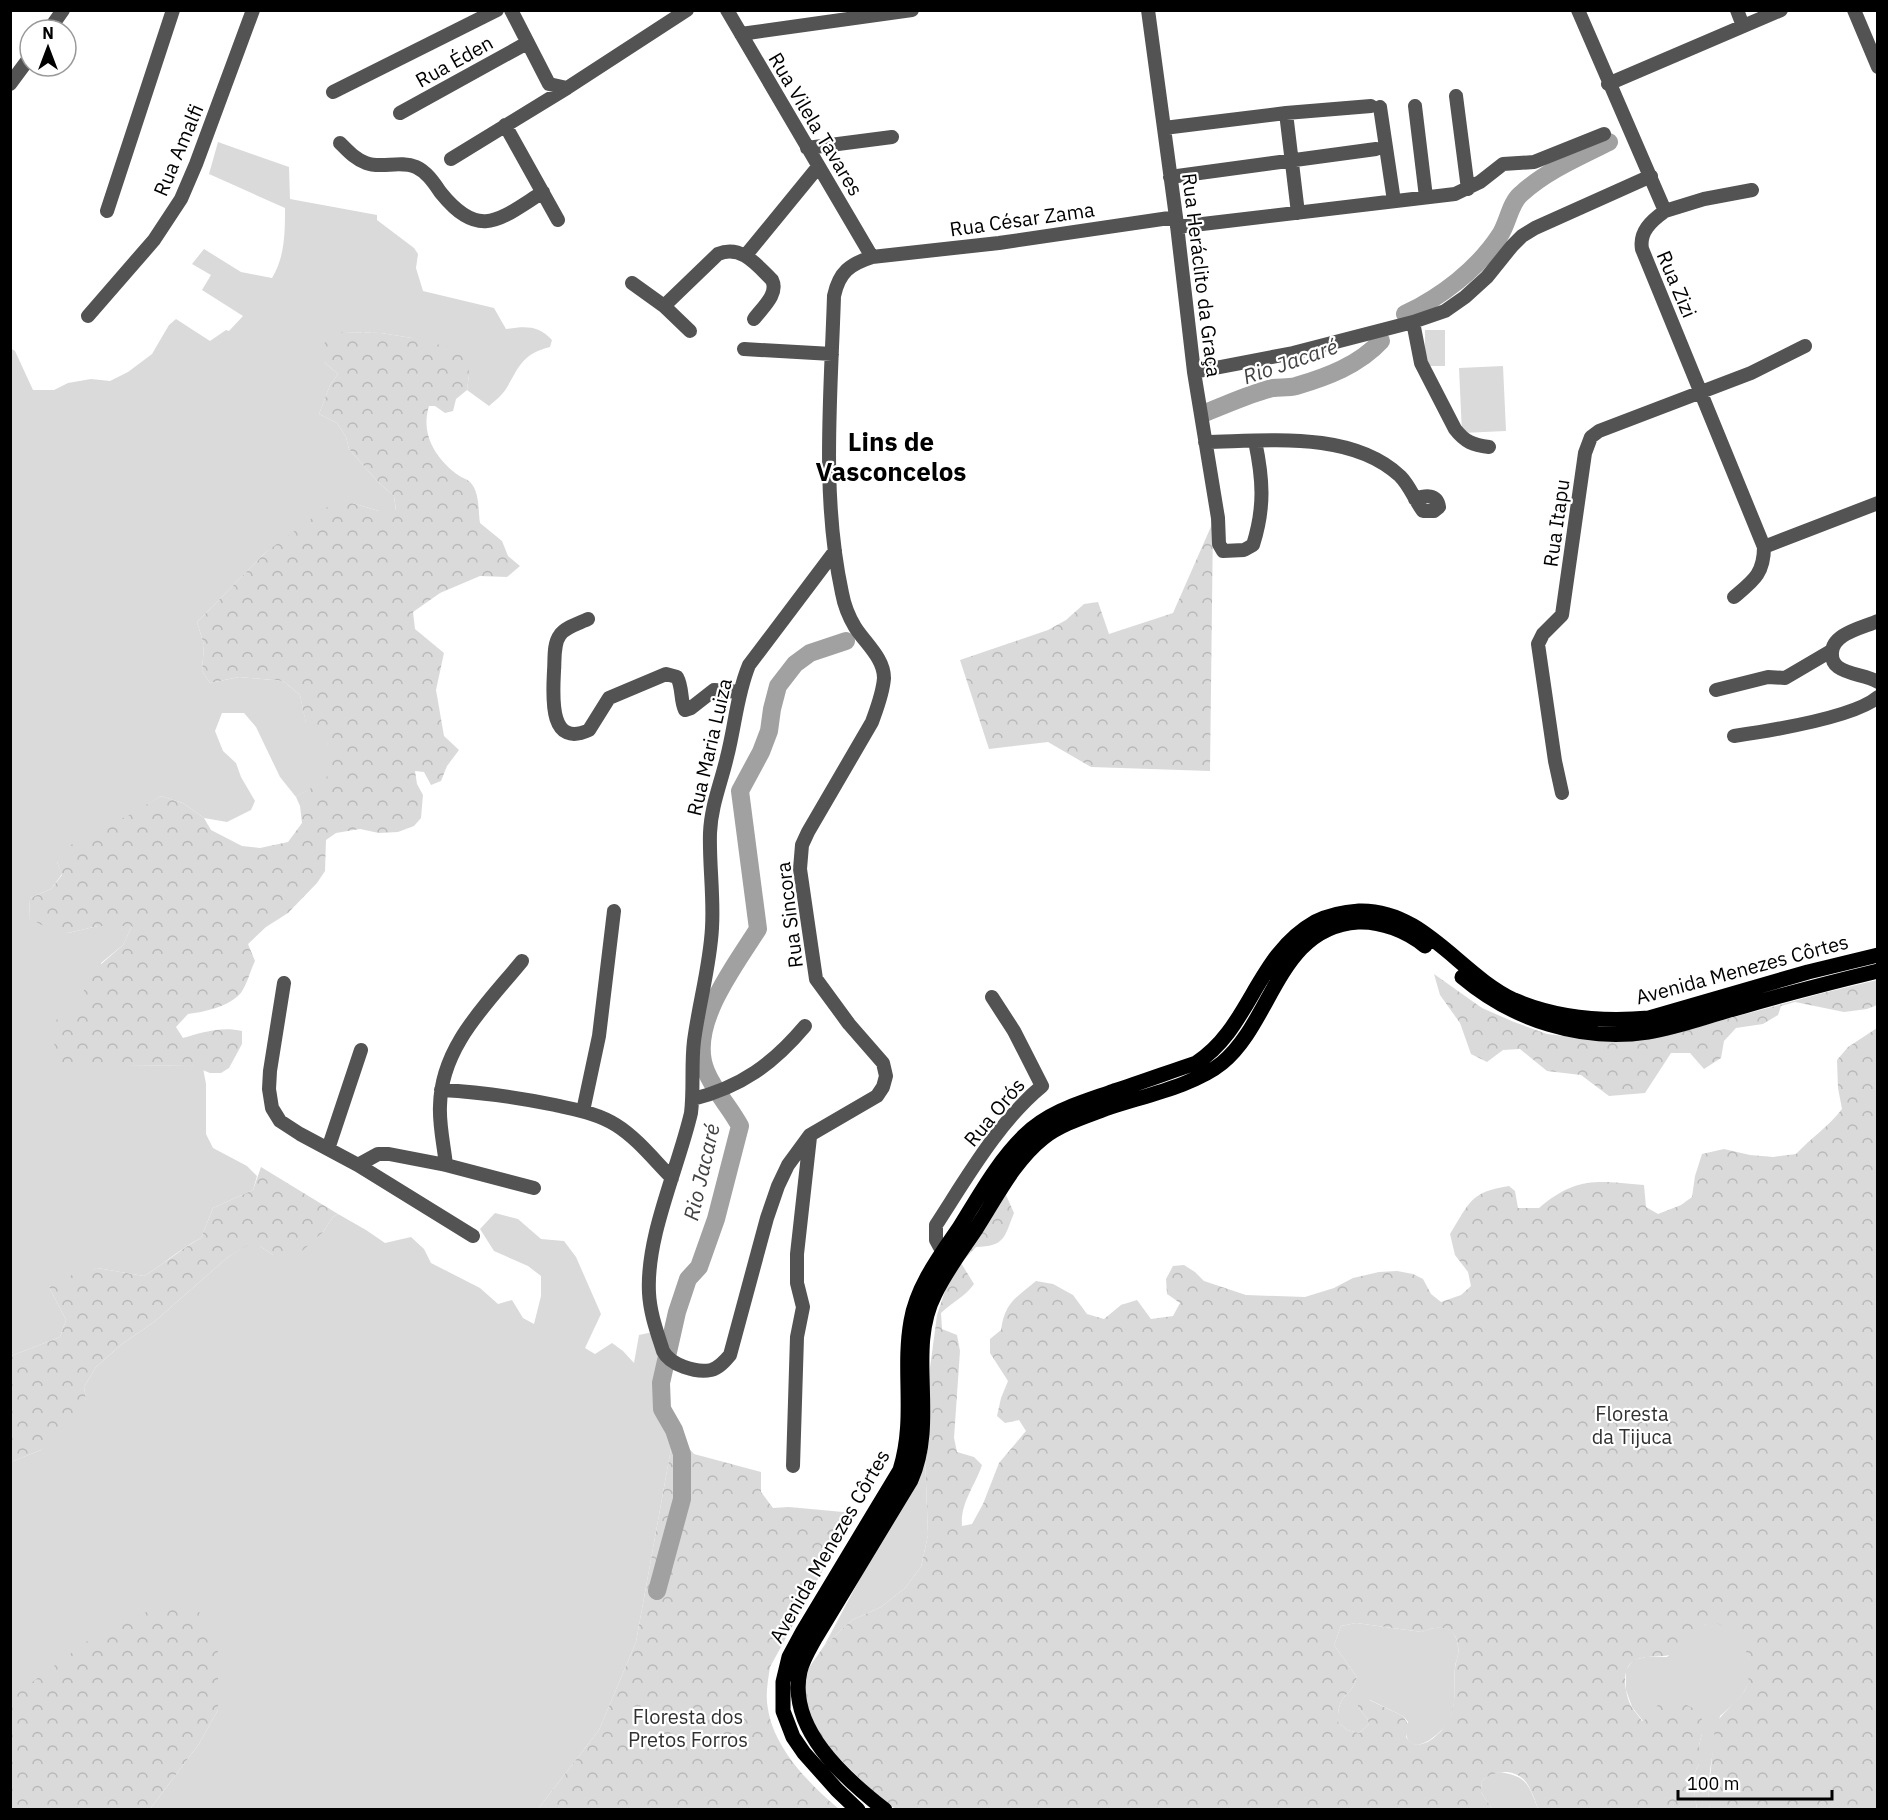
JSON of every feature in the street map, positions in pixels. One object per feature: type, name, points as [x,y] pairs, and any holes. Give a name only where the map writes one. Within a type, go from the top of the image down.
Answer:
[{"type":"main road","name":"Avenida Menezes Côrtes","points":[[858,1809],[837,1790],[804,1753],[794,1737],[783,1711],[783,1682],[789,1656],[900,1470],[909,1430],[909,1345],[911,1320],[917,1299],[943,1253],[1007,1154],[1026,1133],[1040,1122],[1064,1109],[1196,1063],[1210,1054],[1224,1039],[1275,956],[1287,942],[1310,925],[1335,914],[1368,911],[1386,914],[1405,921],[1424,932],[1479,978],[1514,999],[1541,1010],[1594,1018],[1628,1020],[1649,1018],[1809,972],[1878,955]]},
{"type":"main road","name":"Avenida Menezes Côrtes","points":[[885,1809],[843,1772],[808,1729],[802,1716],[799,1698],[801,1669],[816,1637],[911,1480],[918,1463],[923,1435],[924,1322],[935,1292],[1017,1167],[1044,1137],[1070,1122],[1188,1082],[1221,1064],[1242,1040],[1290,962],[1301,949],[1316,935],[1342,924],[1370,922],[1396,929],[1417,939],[1480,993],[1502,1006],[1524,1017],[1551,1026],[1592,1033],[1624,1034],[1665,1028],[1878,971]]},
{"type":"street","points":[[107,211],[173,10]]},
{"type":"street","name":"Rua Amalfi","points":[[88,316],[154,240],[181,199],[253,10]]},
{"type":"street","points":[[333,92],[497,10]]},
{"type":"street","points":[[511,10],[549,84],[567,88]]},
{"type":"street","points":[[451,159],[567,88],[687,10]]},
{"type":"street","name":"Rua Vilela Tavares","points":[[726,10],[872,257]]},
{"type":"street","points":[[741,34],[912,10]]},
{"type":"street","name":"Rua Heráclito da Graça","points":[[1148,10],[1204,442],[1218,518],[1219,544],[1221,550],[1226,552],[1244,550],[1253,544],[1260,514],[1263,477],[1256,441]]},
{"type":"street","points":[[1578,10],[1608,84],[1665,211],[1704,199],[1752,190]]},
{"type":"street","points":[[1737,10],[1743,26]]},
{"type":"street","points":[[1608,84],[1781,10]]},
{"type":"street","points":[[1854,10],[1878,67]]},
{"type":"street","name":"Rua Éden","points":[[400,113],[527,43]]},
{"type":"street","points":[[526,112],[549,84]]},
{"type":"street","points":[[1456,96],[1468,189],[1503,164],[1534,162],[1604,134]]},
{"type":"street","points":[[1415,106],[1426,197]]},
{"type":"street","points":[[1164,128],[1286,113],[1376,107],[1394,201]]},
{"type":"street","points":[[1286,113],[1298,213]]},
{"type":"street","points":[[505,125],[558,220]]},
{"type":"street","points":[[807,148],[892,137]]},
{"type":"street","points":[[340,143],[355,157],[368,164],[412,165],[423,170],[458,211],[480,222],[500,219],[543,192]]},
{"type":"street","points":[[1170,177],[1376,149]]},
{"type":"street","points":[[746,255],[818,167]]},
{"type":"street","points":[[1194,372],[1293,353],[1413,322],[1445,311],[1487,277],[1512,246],[1528,232],[1651,176]]},
{"type":"street","name":"Rua César Zama","points":[[872,257],[1176,222],[1298,213],[1455,194],[1468,189]]},
{"type":"street","name":"Rua Zizi","points":[[1665,211],[1642,234],[1640,240],[1642,249],[1764,547]]},
{"type":"street","points":[[664,306],[718,254],[728,251],[746,255],[772,280],[774,285],[772,295],[754,319]]},
{"type":"street","points":[[835,551],[829,491],[834,296],[840,277],[859,261],[872,257]]},
{"type":"street","points":[[632,283],[664,306],[690,331]]},
{"type":"street","points":[[1413,322],[1421,363],[1455,429],[1469,443],[1489,447]]},
{"type":"street","points":[[1701,391],[1750,373],[1805,346]]},
{"type":"street","points":[[744,349],[832,354]]},
{"type":"street","name":"Rua Itapu","points":[[1562,794],[1538,645],[1543,634],[1562,615],[1585,453],[1591,436],[1599,431],[1701,391]]},
{"type":"street","points":[[1204,442],[1315,441],[1383,462],[1409,487],[1415,499]]},
{"type":"street","points":[[1734,597],[1757,577],[1762,567],[1764,547],[1878,503]]},
{"type":"street","name":"Rua Maria Luiza","points":[[666,1357],[650,1308],[648,1278],[693,1099],[691,1069],[694,1038],[708,968],[712,928],[710,833],[712,813],[727,759],[740,692],[749,665],[835,551]]},
{"type":"street","name":"Rua Sincora","points":[[666,1357],[688,1368],[711,1370],[723,1364],[730,1355],[759,1246],[778,1186],[788,1166],[810,1135],[877,1096],[886,1076],[883,1063],[849,1024],[816,979],[801,886],[802,845],[872,722],[884,677],[883,667],[855,627],[848,612],[842,595],[835,551]]},
{"type":"street","points":[[588,619],[559,635],[556,647],[553,709],[558,724],[566,730],[576,733],[589,729],[609,698],[666,674],[677,677],[681,684],[685,710],[714,690],[740,692]]},
{"type":"street","points":[[1878,621],[1839,637],[1831,651],[1832,660],[1838,667],[1878,682]]},
{"type":"street","points":[[1716,690],[1767,677],[1785,678],[1831,651]]},
{"type":"street","points":[[1734,736],[1800,725],[1853,710],[1878,697]]},
{"type":"street","points":[[583,1111],[599,1036],[614,911]]},
{"type":"street","points":[[446,1165],[440,1115],[441,1090],[450,1058],[463,1032],[522,961]]},
{"type":"street","points":[[284,983],[269,1089],[272,1108],[280,1121],[358,1165],[474,1236]]},
{"type":"street","name":"Rua Orós","points":[[943,1253],[936,1240],[936,1225],[984,1151],[1024,1102],[1042,1086],[1014,1031],[992,997]]},
{"type":"street","points":[[693,1099],[729,1088],[762,1068],[805,1026]]},
{"type":"street","points":[[328,1149],[361,1050]]},
{"type":"street","points":[[441,1090],[513,1096],[583,1111],[617,1126],[672,1178]]},
{"type":"street","points":[[793,1466],[797,1337],[802,1307],[797,1283],[797,1254],[810,1135]]},
{"type":"street","points":[[358,1165],[378,1154],[446,1165],[534,1188]]},
{"type":"green space","points":[[218,142],[289,167],[290,199],[377,215],[377,220],[414,248],[418,254],[416,268],[423,291],[494,308],[506,329],[519,327],[537,329],[552,340],[550,347],[533,353],[522,362],[504,391],[489,406],[467,390],[469,375],[412,338],[381,333],[343,332],[324,362],[338,374],[330,385],[319,414],[337,423],[346,437],[349,449],[378,482],[394,496],[396,511],[379,511],[352,503],[266,552],[197,622],[204,645],[202,671],[210,683],[239,677],[283,681],[300,695],[306,723],[326,740],[332,761],[326,780],[296,797],[280,777],[256,727],[244,713],[222,713],[215,731],[223,751],[236,763],[255,801],[251,810],[227,822],[204,818],[183,803],[161,796],[57,862],[62,874],[51,889],[30,898],[29,918],[68,933],[98,926],[132,926],[123,945],[101,963],[109,1066],[191,1065],[203,1068],[206,1084],[206,1134],[213,1148],[247,1166],[257,1176],[253,1190],[213,1208],[201,1238],[144,1276],[97,1268],[49,1287],[66,1320],[60,1337],[11,1356],[10,348],[15,351],[33,390],[54,390],[68,383],[91,379],[110,381],[128,372],[152,354],[169,325],[176,319],[210,341],[226,330],[229,331],[243,316],[202,290],[211,275],[192,264],[204,249],[241,272],[272,278],[282,253],[285,208],[209,174]]},
{"type":"green space","points":[[1425,330],[1445,330],[1445,366],[1425,366]]},
{"type":"green space","points":[[343,332],[381,333],[412,338],[452,348],[468,360],[467,390],[456,399],[453,411],[445,413],[435,406],[429,406],[428,436],[437,454],[450,469],[473,486],[477,496],[480,523],[502,541],[508,556],[520,566],[507,577],[480,576],[440,593],[413,612],[415,629],[444,653],[436,690],[444,736],[459,750],[447,766],[441,781],[431,785],[424,772],[415,771],[417,784],[423,795],[421,818],[414,826],[398,832],[379,833],[360,829],[336,833],[326,840],[325,871],[317,883],[288,913],[266,927],[248,944],[255,961],[241,993],[221,1006],[188,1014],[176,1027],[183,1038],[220,1029],[242,1031],[242,1044],[229,1068],[221,1073],[210,1073],[191,1065],[62,1067],[51,1035],[58,1016],[84,1002],[84,979],[123,945],[132,926],[98,926],[68,933],[49,929],[29,918],[30,898],[51,889],[62,875],[57,862],[61,850],[161,796],[183,803],[204,818],[211,830],[242,846],[260,848],[288,842],[302,823],[300,806],[296,797],[326,779],[331,761],[326,741],[306,724],[300,695],[283,681],[239,677],[210,683],[202,671],[204,645],[197,622],[266,552],[330,505],[352,503],[379,511],[396,510],[394,496],[378,482],[349,449],[346,437],[337,423],[319,414],[330,385],[338,374],[324,362],[320,347],[330,338]]},
{"type":"green space","points":[[1503,366],[1506,431],[1462,433],[1459,368]]},
{"type":"green space","points":[[1213,522],[1210,771],[1091,767],[1048,742],[989,749],[960,660],[1048,630],[1066,620],[1084,604],[1098,602],[1109,634],[1173,613]]},
{"type":"green space","points":[[1434,974],[1482,1008],[1514,1022],[1547,1034],[1589,1039],[1664,1036],[1877,980],[1877,1005],[1867,1009],[1844,1012],[1795,1002],[1781,1006],[1778,1015],[1763,1024],[1736,1028],[1724,1041],[1721,1058],[1704,1069],[1690,1053],[1671,1053],[1645,1093],[1609,1096],[1581,1075],[1547,1071],[1520,1049],[1503,1050],[1487,1062],[1471,1054],[1460,1023],[1440,995]]},
{"type":"green space","name":"Floresta da Tijuca","points":[[1877,1028],[1877,1809],[1710,1809],[1708,1800],[1715,1725],[1745,1690],[1749,1674],[1746,1650],[1732,1633],[1719,1624],[1706,1624],[1688,1644],[1676,1653],[1645,1657],[1630,1663],[1625,1681],[1629,1701],[1642,1721],[1649,1717],[1659,1704],[1669,1701],[1680,1702],[1700,1712],[1703,1724],[1699,1745],[1699,1764],[1694,1774],[1693,1785],[1697,1809],[1538,1809],[1526,1782],[1516,1774],[1504,1772],[1487,1777],[1482,1781],[1481,1792],[1492,1809],[896,1809],[882,1801],[813,1729],[803,1694],[806,1672],[824,1646],[852,1620],[881,1607],[905,1588],[921,1567],[928,1535],[925,1457],[928,1383],[937,1315],[948,1282],[1006,1195],[1014,1213],[1005,1234],[993,1245],[976,1247],[961,1263],[974,1284],[941,1313],[942,1329],[957,1335],[960,1351],[954,1438],[957,1452],[974,1457],[982,1465],[963,1510],[962,1526],[972,1524],[983,1504],[999,1463],[1026,1431],[1019,1420],[1005,1423],[997,1416],[1008,1381],[990,1353],[990,1339],[1001,1330],[1005,1313],[1013,1301],[1036,1281],[1053,1284],[1073,1295],[1087,1314],[1104,1319],[1121,1305],[1137,1300],[1151,1319],[1173,1316],[1180,1303],[1167,1294],[1166,1279],[1173,1266],[1184,1265],[1204,1281],[1246,1295],[1305,1297],[1334,1288],[1353,1278],[1379,1272],[1397,1271],[1413,1274],[1423,1279],[1431,1294],[1441,1302],[1461,1295],[1471,1286],[1468,1272],[1455,1255],[1450,1234],[1467,1206],[1478,1195],[1509,1186],[1515,1191],[1518,1208],[1539,1208],[1565,1190],[1588,1183],[1613,1182],[1644,1185],[1646,1207],[1658,1214],[1681,1205],[1692,1197],[1695,1176],[1702,1154],[1724,1149],[1773,1157],[1796,1154],[1826,1126],[1842,1109],[1838,1088],[1837,1060],[1848,1047]],"holes":[[[1356,1623],[1422,1632],[1443,1628],[1449,1630],[1457,1639],[1458,1655],[1455,1667],[1453,1708],[1441,1731],[1428,1742],[1419,1745],[1412,1744],[1406,1737],[1409,1726],[1403,1716],[1363,1697],[1358,1699],[1358,1708],[1369,1724],[1359,1733],[1347,1730],[1338,1722],[1338,1712],[1342,1700],[1352,1689],[1357,1677],[1334,1645],[1341,1626]]]},
{"type":"green space","points":[[261,1167],[338,1214],[333,1217],[323,1232],[302,1251],[290,1256],[273,1255],[260,1246],[246,1246],[228,1257],[154,1322],[122,1344],[96,1367],[84,1387],[86,1399],[81,1417],[66,1432],[41,1450],[11,1462],[11,1356],[60,1337],[66,1320],[49,1287],[72,1275],[97,1268],[144,1276],[201,1238],[213,1208],[253,1190]]},
{"type":"green space","points":[[495,1213],[518,1219],[541,1239],[564,1241],[576,1257],[601,1314],[585,1348],[595,1354],[612,1343],[634,1363],[639,1335],[653,1332],[669,1371],[660,1408],[674,1432],[636,1642],[599,1730],[538,1809],[150,1809],[199,1744],[218,1710],[15,1696],[11,1698],[11,1462],[41,1450],[86,1399],[84,1387],[96,1367],[122,1344],[154,1322],[228,1257],[245,1246],[260,1246],[273,1255],[323,1232],[333,1217],[338,1214],[385,1243],[411,1237],[424,1249],[431,1263],[480,1288],[498,1304],[512,1300],[523,1318],[534,1324],[541,1296],[541,1276],[528,1266],[494,1251],[480,1229]]},
{"type":"green space","name":"Floresta dos Pretos Forros","points":[[674,1432],[694,1454],[761,1472],[761,1492],[773,1508],[789,1507],[854,1513],[770,1667],[767,1693],[767,1704],[772,1723],[785,1751],[805,1777],[839,1809],[538,1809],[599,1730],[636,1642]]},
{"type":"green space","points":[[925,1457],[928,1535],[921,1567],[905,1588],[881,1607],[852,1620],[824,1646]]},
{"type":"green space","points":[[169,1601],[201,1613],[218,1652],[218,1710],[199,1744],[150,1809],[11,1809],[11,1698],[90,1639]]},
{"type":"green space","points":[[1356,1623],[1422,1632],[1443,1628],[1453,1633],[1458,1645],[1458,1654],[1455,1665],[1453,1708],[1448,1722],[1436,1736],[1417,1745],[1412,1744],[1407,1738],[1408,1722],[1403,1716],[1370,1700],[1358,1708],[1369,1724],[1359,1733],[1347,1730],[1338,1722],[1342,1700],[1352,1689],[1357,1677],[1334,1645],[1341,1626]]},
{"type":"green space","points":[[1706,1624],[1721,1624],[1736,1635],[1747,1651],[1750,1670],[1744,1692],[1720,1716],[1710,1774],[1710,1809],[1697,1809],[1693,1785],[1694,1774],[1699,1764],[1699,1745],[1702,1734],[1658,1705],[1651,1717],[1643,1721],[1632,1707],[1626,1690],[1626,1670],[1633,1660],[1646,1657],[1667,1657]]},
{"type":"green space","points":[[1500,1772],[1522,1779],[1529,1788],[1538,1809],[1492,1809],[1481,1792],[1482,1781],[1490,1774]]},
{"type":"waterway","name":"Rio Jacaré","points":[[1405,314],[1458,281],[1481,259],[1500,235],[1517,198],[1531,186],[1563,165],[1609,142]]},
{"type":"waterway","name":"Rio Jacaré","points":[[1207,412],[1265,390],[1296,386],[1319,379],[1363,357],[1381,341]]},
{"type":"waterway","name":"Rio Jacaré","points":[[657,1591],[682,1499],[682,1454],[674,1430],[662,1409],[661,1383],[677,1312],[688,1279],[699,1267],[716,1219],[740,1126],[709,1078],[702,1053],[703,1035],[716,997],[758,929],[740,791],[761,752],[769,731],[778,686],[795,664],[810,653],[846,641]]},
{"type":"district","name":"Lins de Vasconcelos","points":[[891,456]]}]
